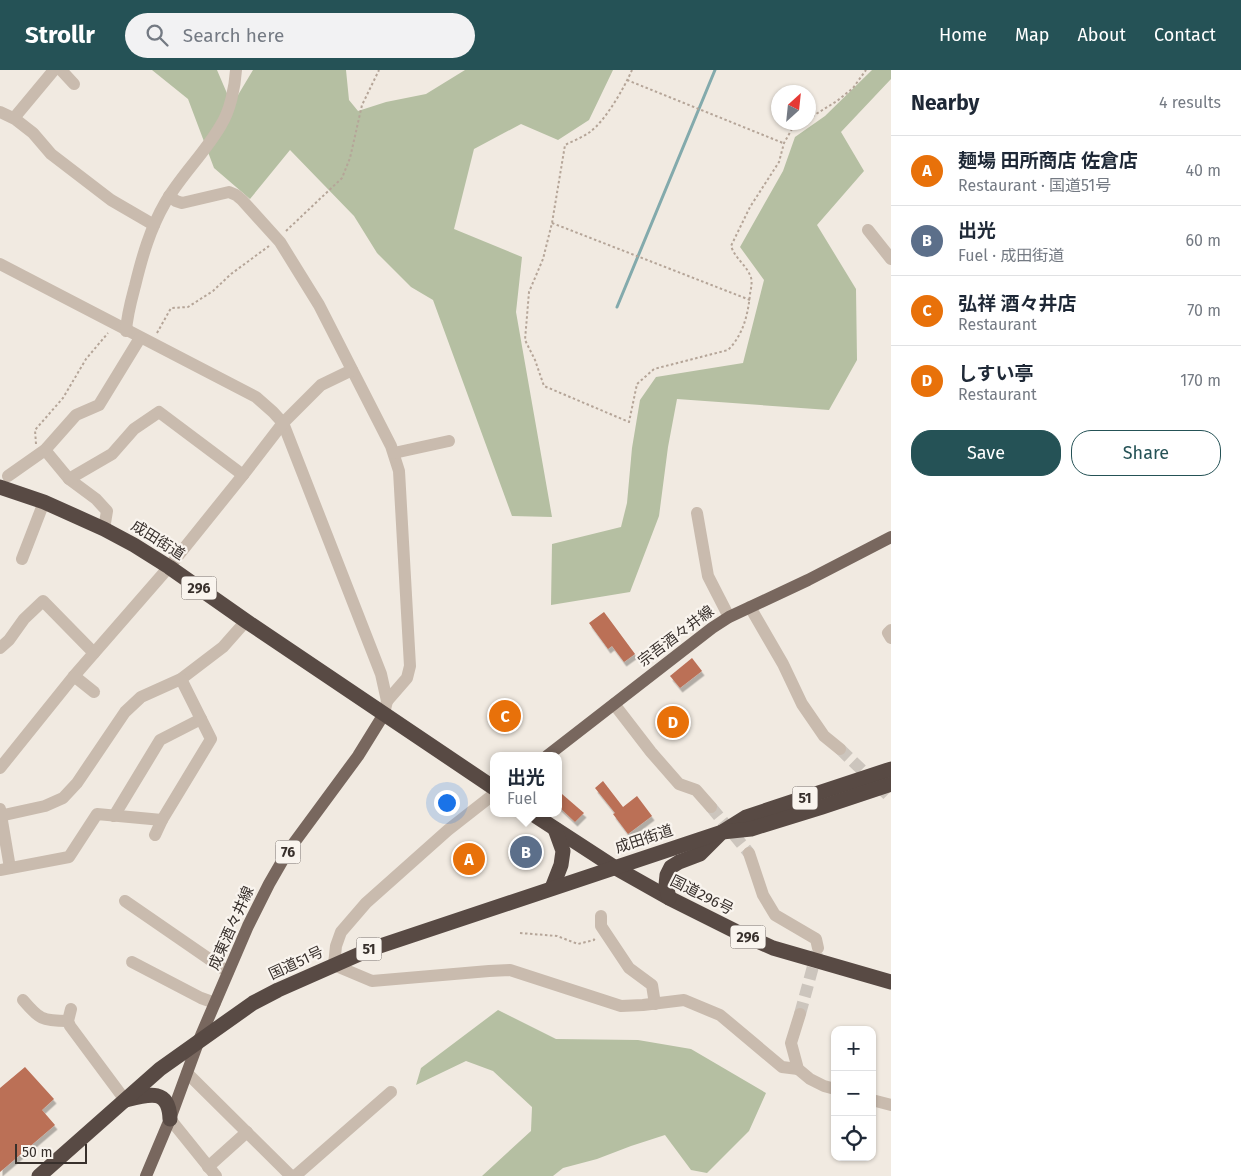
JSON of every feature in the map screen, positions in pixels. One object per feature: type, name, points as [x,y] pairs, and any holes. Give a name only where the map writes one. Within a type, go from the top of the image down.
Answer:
[{"type":"highway","name":"成田街道","points":[[4,482],[134,545],[246,621],[385,708],[490,785]]},
{"type":"highway","name":"成田街道","points":[[722,832],[746,817],[891,769]]},
{"type":"highway","name":"成田街道","points":[[537,817],[614,867],[722,832],[751,829],[891,784]]},
{"type":"highway","points":[[552,888],[561,865],[563,850],[555,829]]},
{"type":"highway","points":[[669,898],[666,885],[667,875],[671,867],[700,854],[722,832]]},
{"type":"highway","name":"国道51号","points":[[39,1176],[160,1069],[254,1003],[278,990],[371,949],[614,867]]},
{"type":"highway","name":"国道296号","points":[[614,867],[669,898],[773,948],[891,982]]},
{"type":"highway","points":[[125,1100],[144,1095],[155,1095],[162,1098],[170,1108],[170,1119]]},
{"type":"main road","name":"宗吾酒々井線","points":[[552,752],[712,628],[729,617],[808,580],[891,537]]},
{"type":"main road","name":"成東酒々井線","points":[[146,1176],[228,972],[269,884],[288,851],[358,756],[385,708]]},
{"type":"street","points":[[14,118],[54,70]]},
{"type":"street","points":[[61,70],[74,84]]},
{"type":"street","points":[[120,328],[127,316],[141,261],[154,225],[169,196],[221,125],[234,86],[236,70]]},
{"type":"street","points":[[0,112],[14,118],[33,133],[50,154],[112,200],[154,225]]},
{"type":"street","points":[[169,196],[182,203],[229,192],[242,200],[278,240],[319,305],[394,453],[399,471],[410,666],[407,678],[385,708]]},
{"type":"street","points":[[868,230],[891,259]]},
{"type":"street","points":[[0,264],[256,397],[283,423],[381,674],[385,708]]},
{"type":"street","points":[[4,482],[41,453],[76,415],[99,405],[145,341]]},
{"type":"street","points":[[0,768],[74,676],[169,567],[283,423],[321,385],[352,370]]},
{"type":"street","points":[[69,479],[112,454],[134,429],[159,412],[243,475]]},
{"type":"street","points":[[394,453],[449,440]]},
{"type":"street","points":[[41,453],[69,479],[96,499],[107,511],[104,529]]},
{"type":"street","points":[[22,559],[44,502]]},
{"type":"street","points":[[697,513],[708,576],[729,617]]},
{"type":"street","points":[[0,648],[9,640],[24,619],[43,601],[94,653]]},
{"type":"street","points":[[750,607],[783,664],[802,704],[824,736],[840,749]]},
{"type":"street","points":[[162,820],[97,814],[69,857],[5,869],[1,814],[45,806],[63,798],[77,784],[125,712],[141,697],[181,679],[223,647],[246,621]]},
{"type":"street","points":[[891,630],[888,633],[891,638]]},
{"type":"street","points":[[74,676],[94,692]]},
{"type":"street","points":[[155,835],[162,820],[211,739],[181,679]]},
{"type":"street","points":[[614,704],[651,752],[680,784],[696,790],[712,807]]},
{"type":"street","points":[[114,816],[160,740],[201,719]]},
{"type":"street","points":[[490,797],[448,830],[366,903],[341,932],[336,946],[334,965],[372,981],[510,970],[621,1006],[684,1000],[720,1015],[782,1067],[798,1069],[810,1079],[831,1088]]},
{"type":"street","points":[[749,854],[762,895],[775,915],[816,939],[818,948]]},
{"type":"street","points":[[125,900],[228,972]]},
{"type":"street","points":[[601,921],[629,968],[652,985],[655,1004]]},
{"type":"street","points":[[132,962],[201,998],[215,1003]]},
{"type":"street","points":[[23,1000],[35,1014],[43,1019],[52,1021],[69,1015],[70,1026],[125,1100]]},
{"type":"street","points":[[798,1069],[791,1043],[800,1014]]},
{"type":"street","points":[[188,1073],[291,1176]]},
{"type":"street","points":[[295,1176],[392,1092]]},
{"type":"street","points":[[876,1101],[891,1105]]},
{"type":"street","points":[[170,1119],[212,1171],[247,1132]]},
{"type":"path","points":[[145,341],[171,308],[188,306],[213,291],[231,274],[278,240],[342,178],[350,158],[362,105],[379,70]]},
{"type":"path","points":[[632,70],[607,113],[590,132],[565,145],[552,223],[543,260],[529,292],[526,340],[544,386],[629,422],[637,384],[654,369],[728,350],[741,333],[749,309],[752,281],[750,275],[733,253],[731,246],[750,207],[779,162],[784,143],[791,130]]},
{"type":"path","points":[[816,114],[853,88],[866,70]]},
{"type":"path","points":[[627,80],[784,143]]},
{"type":"path","points":[[552,223],[750,300]]},
{"type":"path","points":[[41,453],[36,430],[63,398],[86,359],[120,328]]},
{"type":"path","points":[[520,933],[557,936],[578,944],[594,940],[601,921]]},
{"type":"green space","points":[[152,70],[217,70],[232,105],[253,70],[346,70],[349,100],[358,111],[386,102],[426,94],[465,70],[613,70],[589,120],[558,140],[521,124],[474,149],[454,229],[522,257],[516,312],[552,517],[512,516],[433,300],[411,287],[377,253],[354,216],[290,150],[250,199],[214,168],[188,99]]},
{"type":"green space","points":[[872,70],[891,70],[891,79],[841,132],[864,171],[817,225],[856,289],[857,360],[829,410],[677,399],[668,447],[659,516],[630,592],[551,605],[552,544],[621,527],[627,503],[632,448],[640,400],[656,377],[743,363],[764,280],[740,247],[783,171],[795,137],[805,130],[816,130],[816,122],[825,116]]},
{"type":"green space","points":[[498,1010],[556,1039],[638,1040],[691,1049],[766,1093],[749,1131],[707,1173],[691,1170],[665,1135],[597,1159],[563,1168],[553,1176],[482,1176],[531,1131],[532,1107],[493,1071],[466,1061],[416,1085],[421,1068]]},
{"type":"building","points":[[604,612],[635,654],[624,662],[612,646],[608,649],[589,623]]},
{"type":"building","points":[[692,658],[702,671],[680,688],[670,676]]},
{"type":"building","points":[[603,781],[623,807],[637,796],[652,816],[628,834],[613,814],[615,813],[595,788]]},
{"type":"building","points":[[562,794],[584,813],[575,822],[562,810]]},
{"type":"building","points":[[25,1067],[54,1099],[42,1110],[55,1125],[0,1172],[0,1088]]},
{"type":"waterway","points":[[617,307],[715,70]]},
{"type":"tunnel","points":[[840,749],[891,798]]},
{"type":"tunnel","points":[[711,807],[749,853]]},
{"type":"tunnel","points":[[800,1014],[817,952]]},
{"type":"place","name":"弘祥 酒々井店","points":[[505,716]]},
{"type":"place","name":"しすい亭","points":[[673,722]]},
{"type":"place","name":"出光","points":[[526,852]]},
{"type":"place","name":"麺場 田所商店 佐倉店","points":[[469,859]]}]
